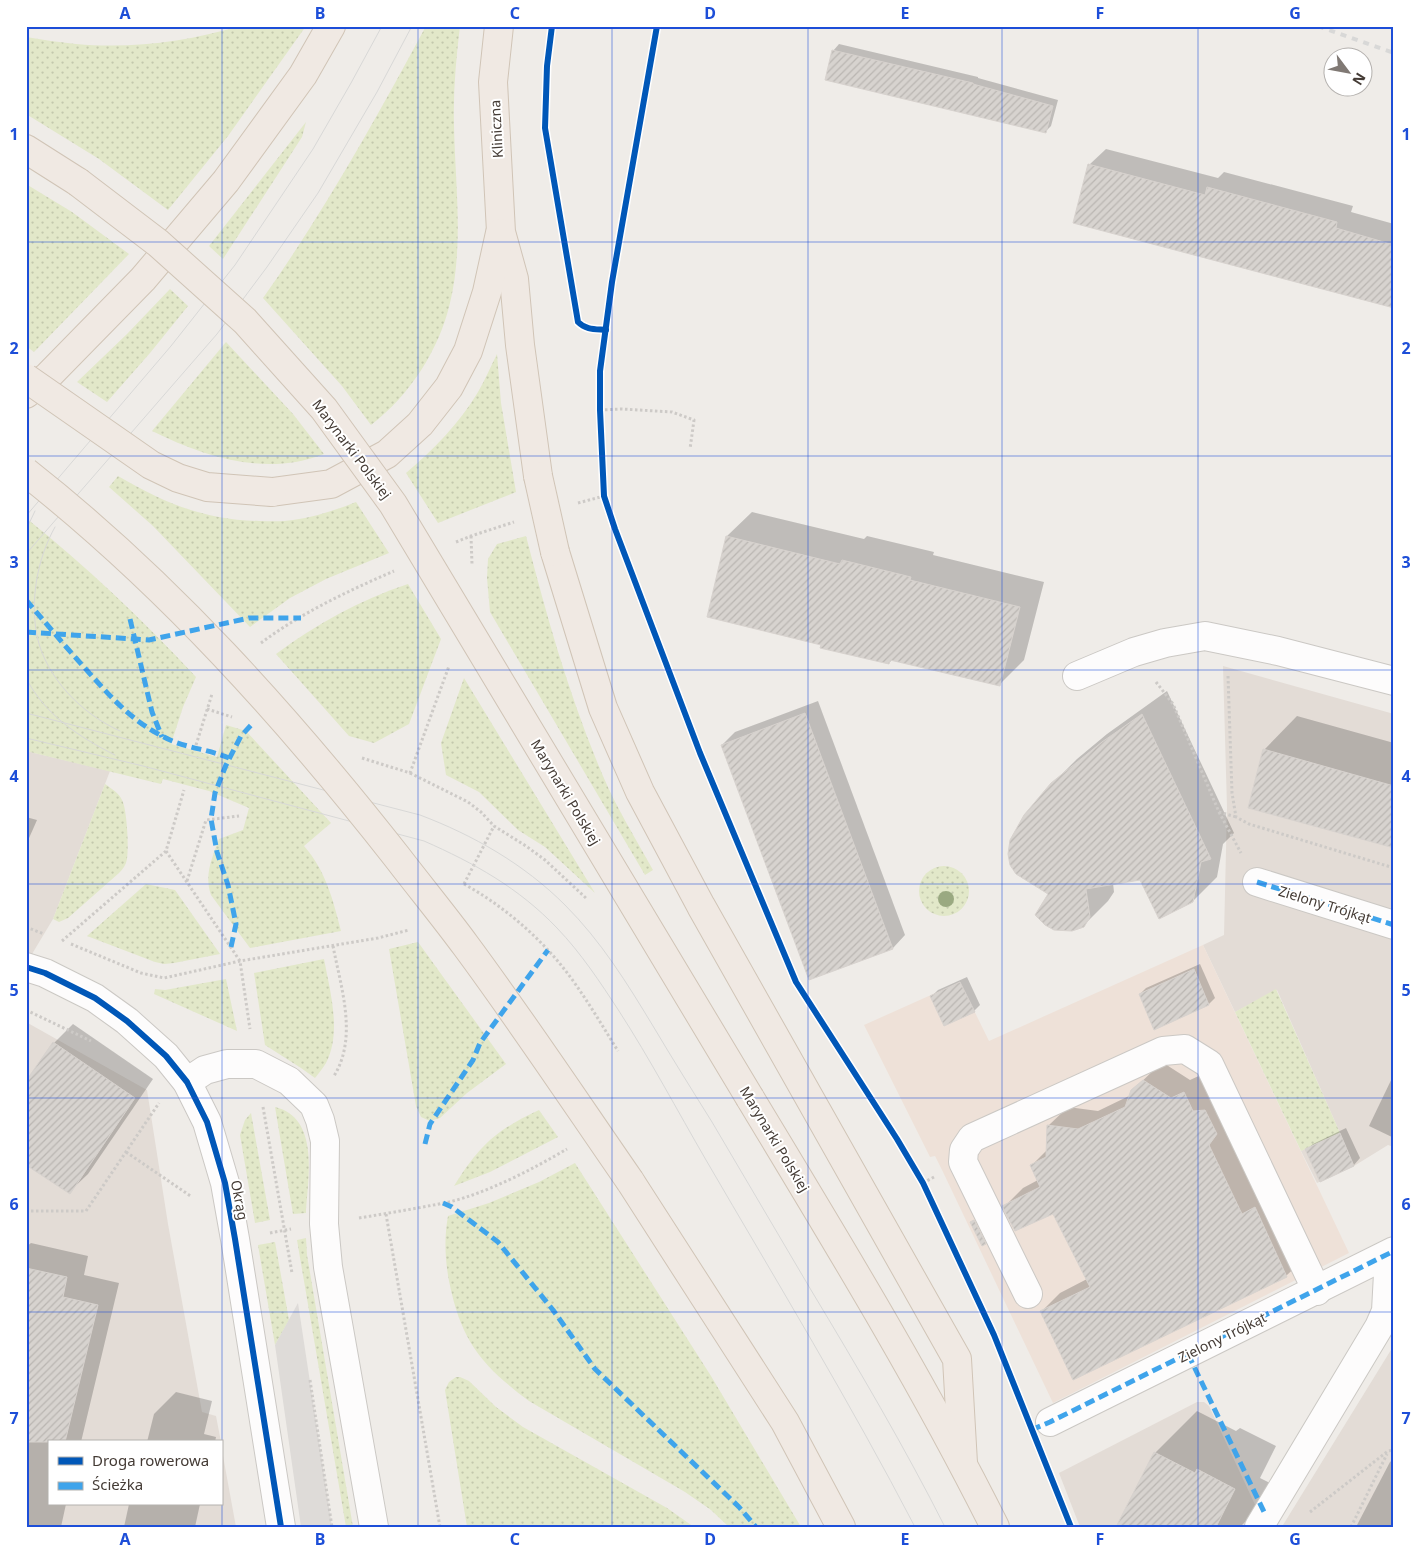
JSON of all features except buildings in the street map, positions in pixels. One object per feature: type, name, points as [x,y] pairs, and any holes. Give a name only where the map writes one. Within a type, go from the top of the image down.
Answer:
[{"type":"main road","points":[[26,394],[48,376],[142,279],[226,181],[303,75],[331,26]]},
{"type":"main road","name":"Kliniczna","points":[[499,26],[493,82],[501,232]]},
{"type":"main road","name":"Marynarki Polskiej","points":[[26,149],[78,182],[158,243],[245,321],[324,409],[393,504],[869,1297],[963,1463],[994,1527]]},
{"type":"main road","points":[[501,232],[514,279],[520,345],[538,476],[555,552],[603,708],[640,792],[701,906],[957,1359],[963,1463]]},
{"type":"main road","points":[[26,378],[151,465],[178,478],[207,487],[272,492],[331,484],[386,454],[420,424],[449,387],[468,351],[487,292],[501,232]]},
{"type":"main road","points":[[26,472],[61,500],[159,588],[248,680],[338,782],[466,945],[630,1181],[785,1422],[841,1527]]},
{"type":"street","points":[[1077,676],[1134,652],[1165,643],[1205,636],[1278,650],[1394,681]]},
{"type":"street","name":"Zielony Trójkąt","points":[[1257,882],[1394,925]]},
{"type":"street","name":"Okrąg","points":[[26,967],[45,973],[96,998],[119,1015],[166,1056],[187,1082],[207,1122],[225,1183],[237,1248],[281,1527]]},
{"type":"street","points":[[1028,1294],[963,1162],[964,1150],[972,1138],[1163,1052],[1185,1049],[1209,1064],[1317,1291]]},
{"type":"street","points":[[187,1082],[205,1070],[227,1064],[256,1064],[289,1081],[314,1105],[325,1141],[324,1224],[328,1267],[374,1527]]},
{"type":"street","points":[[1259,1527],[1379,1327],[1386,1311],[1391,1253]]},
{"type":"street","name":"Zielony Trójkąt","points":[[1050,1422],[1391,1253]]},
{"type":"path","points":[[600,410],[622,409],[672,412],[694,420],[690,449]]},
{"type":"path","points":[[577,504],[604,496]]},
{"type":"path","points":[[453,544],[470,536],[522,520]]},
{"type":"path","points":[[470,536],[472,573]]},
{"type":"path","points":[[260,644],[336,597],[399,568]]},
{"type":"path","points":[[1227,640],[1232,793],[1236,817]]},
{"type":"path","points":[[1134,652],[1172,704],[1219,812],[1257,882]]},
{"type":"path","points":[[410,773],[450,664]]},
{"type":"path","points":[[196,745],[213,692]]},
{"type":"path","points":[[207,709],[240,719]]},
{"type":"path","points":[[354,755],[410,773],[468,802],[494,826],[546,860],[591,903]]},
{"type":"path","points":[[62,941],[166,851],[184,790]]},
{"type":"path","points":[[1219,812],[1250,824],[1394,868]]},
{"type":"path","points":[[187,882],[206,820],[239,816]]},
{"type":"path","points":[[460,890],[494,826]]},
{"type":"path","points":[[166,851],[240,961],[292,1276]]},
{"type":"path","points":[[464,884],[482,894],[513,917],[548,950],[575,984],[618,1051]]},
{"type":"path","points":[[26,927],[44,934]]},
{"type":"path","points":[[53,937],[141,973],[164,978],[240,961],[378,938],[413,929]]},
{"type":"path","points":[[314,1105],[339,1067],[347,1036],[333,946]]},
{"type":"path","points":[[26,1010],[97,1044]]},
{"type":"path","points":[[26,1211],[86,1212],[162,1098],[166,1106]]},
{"type":"path","points":[[355,1218],[450,1202],[488,1188],[549,1160],[574,1145]]},
{"type":"path","points":[[126,1152],[194,1198]]},
{"type":"path","points":[[386,1214],[440,1527]]},
{"type":"path","points":[[309,1371],[332,1527]]},
{"type":"path","points":[[1306,1515],[1388,1451],[1394,1450]]},
{"type":"path","points":[[1350,1527],[1388,1451]]},
{"type":"shaded area","points":[[1223,666],[1394,714],[1394,1147],[1388,1145],[1354,1166],[1317,1183],[1301,1151],[1340,1133],[1277,990],[1235,1012],[1203,945],[1224,935],[1227,808]]},
{"type":"shaded area","points":[[26,751],[110,771],[53,919],[26,964]]},
{"type":"shaded area","points":[[1203,945],[1349,1253],[1053,1403],[935,1156],[930,1157],[864,1025],[960,982],[989,1041]]},
{"type":"shaded area","points":[[26,1022],[147,1090],[168,1224],[202,1412],[216,1416],[221,1440],[48,1440],[48,1506],[222,1506],[222,1450],[236,1527],[26,1527]]},
{"type":"shaded area","points":[[298,1303],[332,1527],[301,1527],[275,1345]]},
{"type":"shaded area","points":[[1394,1345],[1394,1527],[1282,1527],[1283,1525]]},
{"type":"shaded area","points":[[1197,1402],[1204,1402],[1209,1406],[1257,1509],[1246,1527],[1080,1527],[1059,1473]]},
{"type":"green space","points":[[239,26],[306,26],[228,136],[168,210],[99,159],[26,114],[26,37],[76,44],[138,45],[179,40],[220,32]]},
{"type":"green space","points":[[426,26],[460,26],[454,100],[458,236],[454,281],[445,321],[421,370],[398,400],[371,425],[342,386],[263,298],[349,165]]},
{"type":"green space","points":[[306,122],[302,137],[223,259],[209,246]]},
{"type":"green space","points":[[26,184],[72,212],[129,254],[34,352],[26,346]]},
{"type":"green space","points":[[170,289],[188,306],[107,402],[77,382],[127,334]]},
{"type":"green space","points":[[226,342],[293,414],[324,454],[302,461],[258,464],[214,456],[152,431]]},
{"type":"green space","points":[[497,354],[501,403],[516,492],[438,523],[406,473],[436,445],[463,415],[486,378]]},
{"type":"green space","points":[[118,476],[169,502],[203,513],[239,520],[293,520],[325,513],[356,502],[389,553],[326,579],[290,598],[250,627],[153,526],[109,487]]},
{"type":"green space","points":[[26,518],[114,594],[196,677],[183,707],[171,744],[217,757],[226,725],[246,731],[331,823],[304,846],[318,865],[323,876],[332,897],[341,931],[250,948],[211,895],[208,880],[219,839],[243,830],[249,808],[209,791],[163,779],[161,784],[26,751]]},
{"type":"green space","points":[[526,536],[560,658],[580,718],[614,800],[653,870],[645,875],[490,612],[487,578],[488,559],[497,544]]},
{"type":"green space","points":[[408,584],[441,639],[409,724],[374,743],[349,736],[276,654],[339,614],[373,597]]},
{"type":"green space","points":[[464,678],[595,893],[545,847],[518,830],[479,792],[446,775],[441,743]]},
{"type":"green space","points":[[105,784],[119,795],[124,805],[128,838],[126,863],[119,873],[68,918],[59,922],[53,919]]},
{"type":"green space","points":[[944,866],[953,868],[964,877],[969,891],[967,900],[958,911],[944,916],[935,914],[924,905],[919,891],[921,882],[930,871]]},
{"type":"green space","points":[[146,884],[175,890],[220,954],[164,964],[87,936]]},
{"type":"green space","points":[[418,942],[506,1064],[467,1093],[440,1118],[430,1121],[421,1117],[416,1106],[389,949]]},
{"type":"green space","points":[[324,959],[333,1012],[333,1039],[326,1063],[315,1078],[265,1045],[254,973]]},
{"type":"green space","points":[[226,979],[237,1031],[154,994],[155,989],[165,990]]},
{"type":"green space","points":[[1276,989],[1340,1133],[1301,1151],[1235,1012]]},
{"type":"green space","points":[[275,1107],[289,1113],[299,1123],[305,1136],[309,1167],[306,1213],[293,1214]]},
{"type":"green space","points":[[539,1110],[558,1137],[490,1172],[454,1186],[472,1160],[490,1140],[524,1117]]},
{"type":"green space","points":[[251,1113],[270,1220],[255,1223],[240,1135],[245,1120]]},
{"type":"green space","points":[[575,1163],[711,1376],[801,1527],[729,1527],[711,1510],[685,1492],[529,1401],[498,1376],[486,1363],[467,1336],[454,1302],[449,1281],[446,1248],[448,1216],[489,1203],[539,1182]]},
{"type":"green space","points":[[306,1238],[307,1255],[353,1527],[346,1527],[297,1240]]},
{"type":"green space","points":[[275,1242],[289,1320],[275,1345],[258,1245]]},
{"type":"green space","points":[[456,1377],[469,1381],[496,1407],[523,1427],[667,1508],[694,1527],[467,1527],[445,1390],[449,1382]]},
{"type":"tram line","points":[[26,516],[171,346],[235,265],[313,149],[382,26]]},
{"type":"tram line","points":[[26,554],[217,334],[267,267],[318,193],[377,92],[412,26]]},
{"type":"tram line","points":[[26,530],[35,511]]},
{"type":"tram line","points":[[55,527],[44,552],[37,580],[34,608],[37,636],[48,666],[68,693],[92,715],[120,731]]},
{"type":"tram line","points":[[26,678],[43,703],[64,724],[89,741],[115,755]]},
{"type":"tram line","points":[[26,713],[420,815],[478,841],[497,852],[549,890],[590,933],[613,963],[633,994],[712,1122],[863,1378],[945,1527]]},
{"type":"tram line","points":[[26,738],[143,766],[424,841],[461,858],[495,878],[542,914],[566,938],[605,989],[653,1066],[839,1388],[915,1527]]},
{"type":"railway","points":[[1318,26],[1394,53]]},
{"type":"marked path","points":[[26,600],[102,687],[141,723],[172,741],[229,758]]},
{"type":"marked path","points":[[26,632],[149,640],[249,618],[301,618]]},
{"type":"marked path","points":[[130,619],[152,712],[162,737]]},
{"type":"marked path","points":[[231,947],[236,924],[228,885],[217,852],[211,819],[215,793],[226,765],[241,736],[253,723]]},
{"type":"marked path","points":[[1257,882],[1394,925]]},
{"type":"marked path","points":[[425,1144],[430,1124],[473,1060],[480,1043],[548,950]]},
{"type":"marked path","points":[[443,1203],[452,1207],[498,1242],[553,1310],[595,1369],[739,1507],[756,1527]]},
{"type":"marked path","points":[[1031,1430],[1394,1251]]},
{"type":"marked path","points":[[1188,1354],[1266,1516]]},
{"type":"cycle path","points":[[552,26],[547,66],[545,128],[578,322],[587,328],[606,330]]},
{"type":"cycle path","points":[[657,26],[612,282],[600,371],[604,496],[700,753],[796,982],[897,1139],[923,1183],[994,1335],[1071,1527]]},
{"type":"cycle path","points":[[26,967],[45,973],[95,998],[127,1021],[166,1056],[187,1082],[207,1122],[225,1183],[281,1527]]}]
